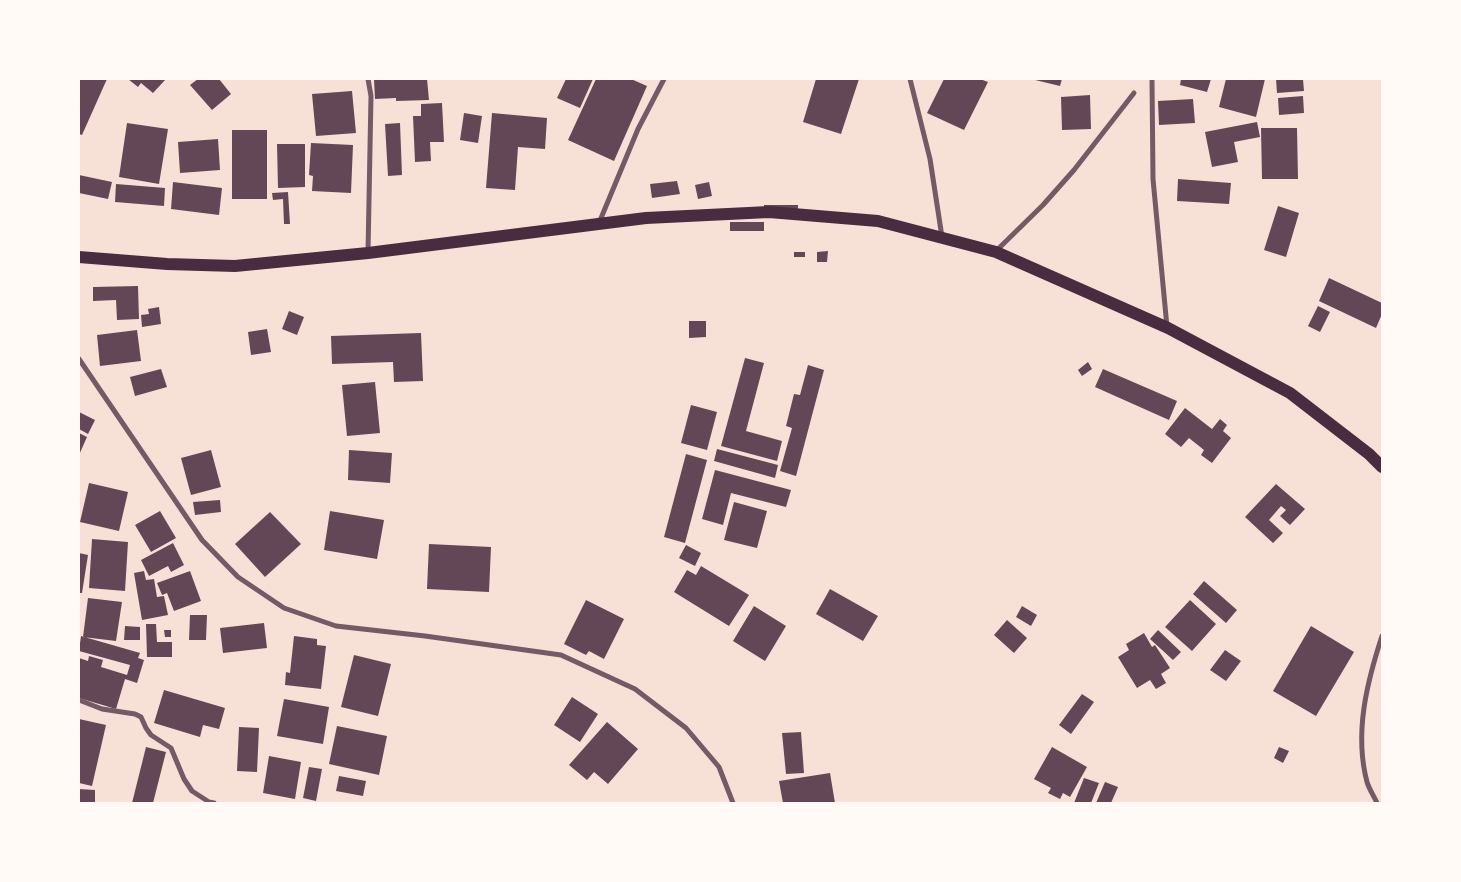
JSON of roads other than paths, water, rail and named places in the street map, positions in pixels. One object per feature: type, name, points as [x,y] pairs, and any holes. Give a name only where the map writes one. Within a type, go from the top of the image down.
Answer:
[{"type":"main road","points":[[79,257],[166,264],[235,266],[368,253],[516,234],[598,226],[646,218],[769,212],[878,221],[996,252],[1168,328],[1290,393],[1369,454],[1382,468]]},
{"type":"street","points":[[368,79],[371,96],[368,253]]},
{"type":"street","points":[[598,226],[638,128],[664,79]]},
{"type":"street","points":[[910,79],[930,159],[942,238]]},
{"type":"street","points":[[1152,79],[1153,179],[1168,328]]},
{"type":"street","points":[[996,252],[1043,205],[1074,170],[1134,93]]},
{"type":"street","points":[[79,359],[202,540],[238,577],[268,598],[284,608],[336,626],[561,655],[635,689],[686,728],[719,767],[733,803]]},
{"type":"street","points":[[1376,803],[1367,782],[1361,741],[1366,694],[1382,636]]},
{"type":"street","points":[[79,700],[102,709],[135,714],[141,717],[151,735],[171,748],[184,780],[192,791],[209,802],[214,803]]}]
